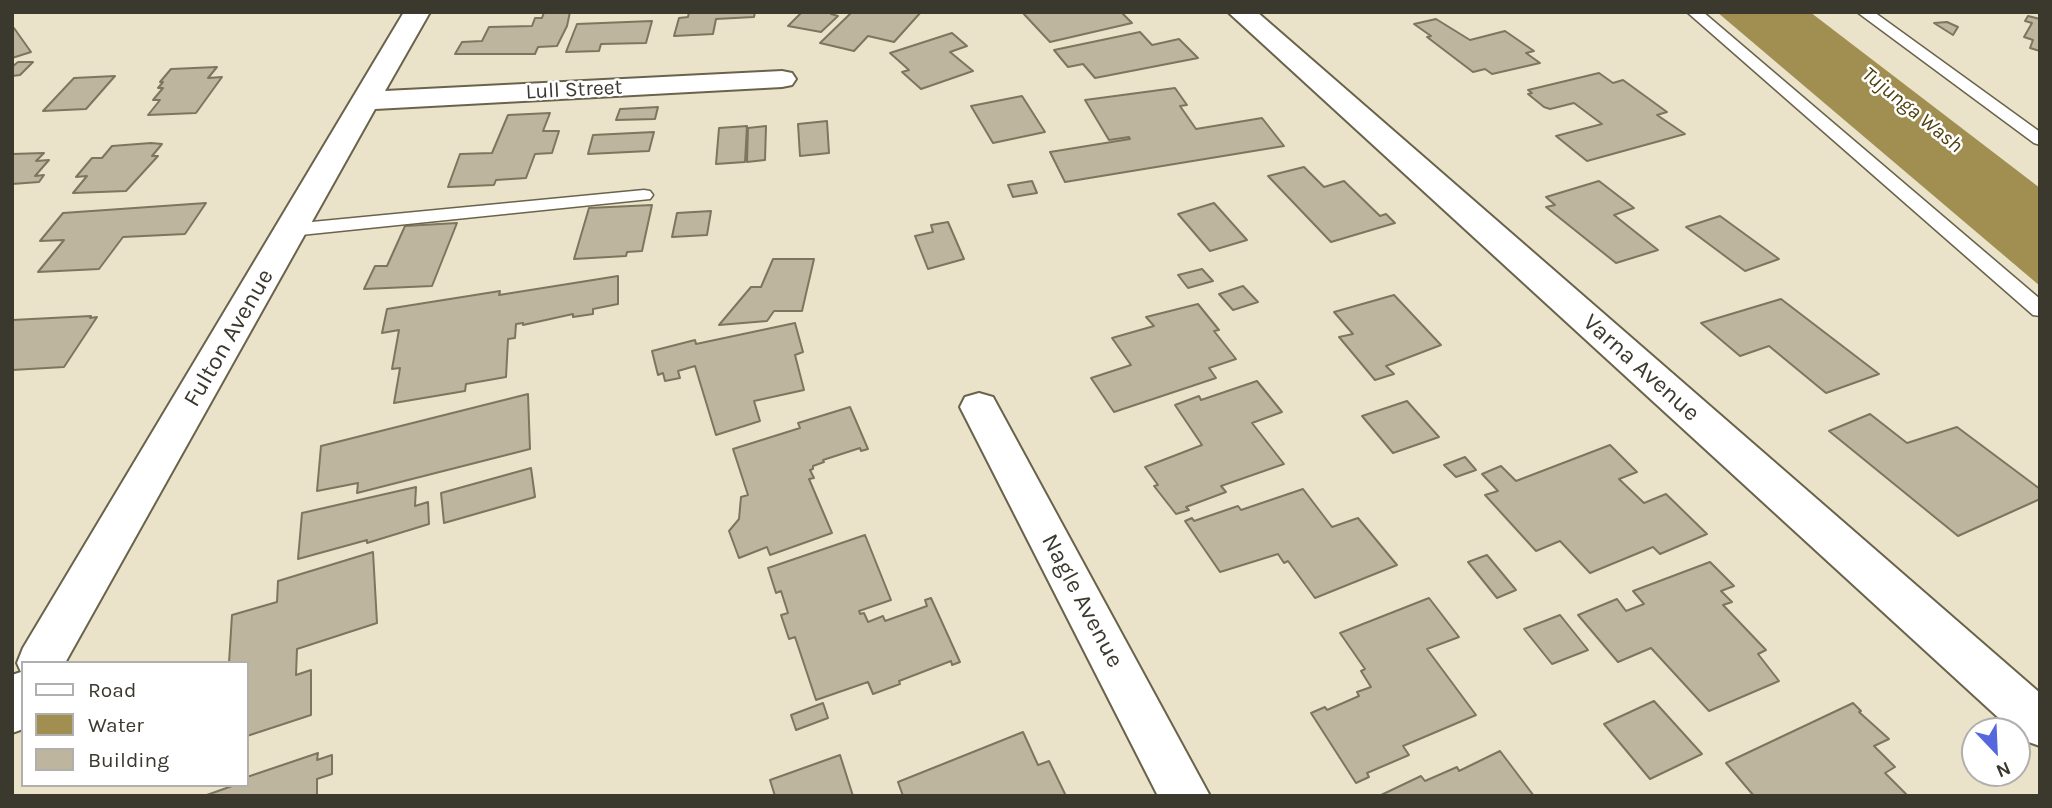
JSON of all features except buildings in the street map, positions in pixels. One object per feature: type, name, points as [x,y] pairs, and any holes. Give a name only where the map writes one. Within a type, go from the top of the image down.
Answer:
[{"type":"street","name":"Fulton Avenue","points":[[41,661],[417,12]]},
{"type":"street","name":"Varna Avenue","points":[[1241,12],[2040,724]]},
{"type":"street","name":"Lull Street","points":[[366,101],[782,79]]},
{"type":"street","name":"Nagle Avenue","points":[[979,407],[1185,796]]},
{"type":"lane","points":[[1694,12],[2040,310]]},
{"type":"lane","points":[[1864,12],[2040,141]]},
{"type":"lane","points":[[291,230],[644,195]]},
{"type":"water","name":"Tujunga Wash","points":[[1717,12],[1810,12],[2040,188],[2040,286]]}]
